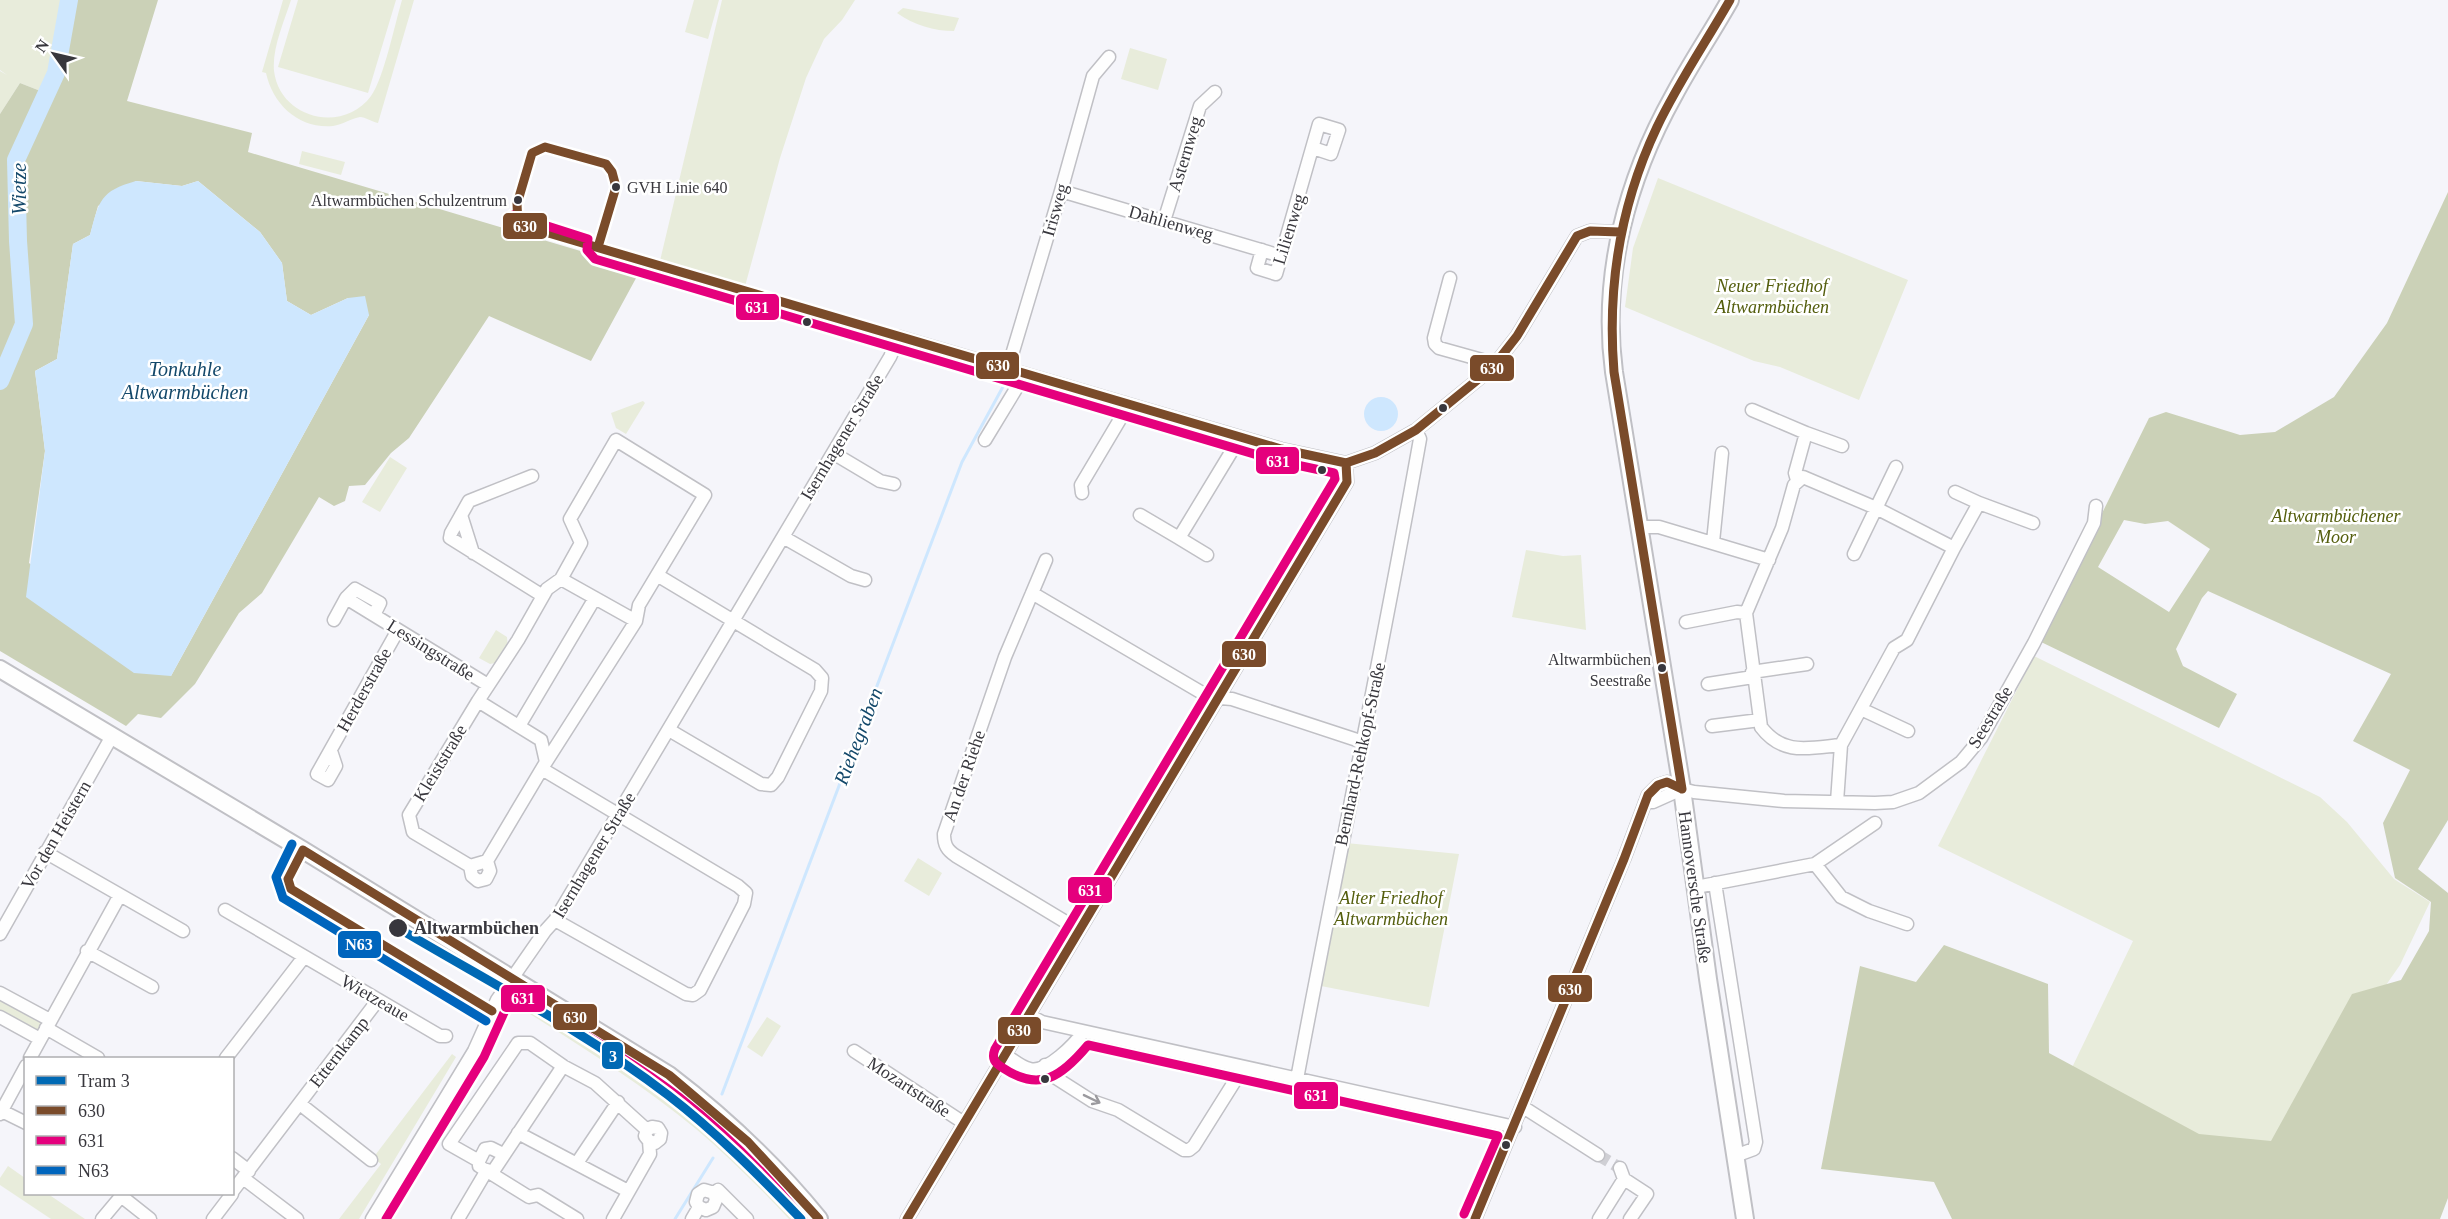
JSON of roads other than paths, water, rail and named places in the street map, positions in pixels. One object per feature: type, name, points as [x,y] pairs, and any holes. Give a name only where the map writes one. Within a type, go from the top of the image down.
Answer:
[{"type":"main road","name":"Hannoversche Straße","points":[[1730,0],[1672,96],[1640,164],[1620,232],[1612,287],[1612,358],[1682,789],[1708,979],[1745,1219]]},
{"type":"main road","points":[[0,669],[303,850],[669,1075],[709,1105],[783,1176],[819,1219]]},
{"type":"street","name":"Irisweg","points":[[1008,368],[1093,76],[1109,57]]},
{"type":"street","name":"Asternweg","points":[[1164,221],[1200,106],[1215,92]]},
{"type":"street","name":"Lilienweg","points":[[1262,250],[1257,268],[1276,274],[1313,148]]},
{"type":"street","name":"Dahlienweg","points":[[1061,191],[1281,256]]},
{"type":"street","name":"Isernhagener Straße","points":[[372,1219],[474,1051],[497,1000],[555,920],[619,815],[890,357],[898,337],[1320,459],[1346,463],[1375,453],[1416,430],[1492,368],[1517,336],[1577,236],[1590,231],[1620,232]]},
{"type":"street","points":[[1450,278],[1434,338],[1435,344],[1439,348],[1482,360],[1492,368]]},
{"type":"street","points":[[985,440],[1024,374]]},
{"type":"street","points":[[1082,493],[1081,485],[1122,416],[1125,404]]},
{"type":"street","points":[[1752,410],[1842,446]]},
{"type":"street","name":"Bernhard-Rehkopf-Straße","points":[[1297,1079],[1342,834],[1385,632],[1420,439],[1416,430]]},
{"type":"street","points":[[1797,480],[1795,473],[1806,433]]},
{"type":"street","points":[[1179,538],[1239,436]]},
{"type":"street","name":"Lessingstraße","points":[[544,765],[541,740],[478,701],[518,640],[547,589],[561,579],[581,543],[570,519],[616,440],[705,495],[657,575]]},
{"type":"street","points":[[833,453],[880,482],[894,484]]},
{"type":"street","points":[[1713,542],[1722,453]]},
{"type":"street","points":[[907,1219],[1347,482],[1346,463]]},
{"type":"street","points":[[1854,554],[1896,467]]},
{"type":"street","points":[[532,476],[469,501],[450,538],[543,596]]},
{"type":"street","points":[[1841,745],[1793,749],[1766,734],[1761,727],[1746,613],[1782,528],[1794,485],[1803,477],[1876,508],[1954,548]]},
{"type":"street","points":[[1955,492],[2033,523]]},
{"type":"street","points":[[1837,802],[1841,745],[1894,648],[1907,640],[1979,503]]},
{"type":"street","name":"Seestraße","points":[[1682,789],[1784,801],[1837,802],[1893,802],[1919,793],[1960,762],[1981,738],[2034,643],[2094,523],[2096,506]]},
{"type":"street","points":[[1140,515],[1207,555]]},
{"type":"street","points":[[1640,527],[1659,527],[1769,560]]},
{"type":"street","points":[[783,537],[850,576],[865,580]]},
{"type":"street","name":"An der Riehe","points":[[1046,560],[1004,660],[944,834],[944,843],[948,850],[956,856],[1079,930]]},
{"type":"street","points":[[555,920],[686,994],[693,995],[700,990],[744,904],[746,893],[738,886],[619,815],[544,765],[636,621],[639,605],[657,575],[815,670],[822,678],[821,691],[771,785],[761,784],[669,730]]},
{"type":"street","points":[[561,579],[636,621]]},
{"type":"street","name":"Lessingstraße","points":[[334,620],[346,598],[355,589],[380,603],[374,615],[488,685]]},
{"type":"street","points":[[1032,593],[1209,697],[1232,699],[1363,742]]},
{"type":"street","points":[[519,726],[595,598]]},
{"type":"street","points":[[1686,622],[1737,612],[1746,613]]},
{"type":"street","name":"Herderstraße","points":[[331,751],[398,630]]},
{"type":"street","points":[[1708,684],[1806,664]]},
{"type":"street","name":"Kleiststraße","points":[[478,701],[409,815],[412,832],[470,866],[487,861],[544,765]]},
{"type":"street","points":[[1861,709],[1908,731]]},
{"type":"street","points":[[1712,726],[1760,720]]},
{"type":"street","name":"Vor den Heistern","points":[[0,934],[112,736]]},
{"type":"street","points":[[1475,1219],[1515,1127],[1645,802],[1653,802],[1682,789]]},
{"type":"street","points":[[1696,886],[1815,864],[1875,823]]},
{"type":"street","points":[[45,852],[183,931]]},
{"type":"street","points":[[1815,864],[1841,897],[1869,911],[1907,924]]},
{"type":"street","name":"Hannoversche Straße","points":[[1715,883],[1756,1142],[1754,1149],[1735,1156]]},
{"type":"street","points":[[31,1057],[87,951],[120,895]]},
{"type":"street","name":"Wietzeaue","points":[[225,910],[440,1036],[446,1036]]},
{"type":"street","points":[[87,951],[152,987]]},
{"type":"street","points":[[228,1057],[304,957]]},
{"type":"street","points":[[0,993],[45,1029],[94,1057]]},
{"type":"street","name":"Etternkamp","points":[[238,1183],[378,1000]]},
{"type":"street","points":[[1029,1015],[1042,1022],[1083,1032],[1515,1127]]},
{"type":"street","points":[[0,1017],[45,1029]]},
{"type":"street","points":[[1005,1055],[1029,1069],[1045,1065],[1073,1046],[1083,1032]]},
{"type":"street","points":[[577,1219],[538,1195],[529,1197],[449,1144],[518,1043],[530,1043],[562,1066],[595,1083],[618,1102],[648,1136],[650,1154],[613,1219]]},
{"type":"street","name":"Mozartstraße","points":[[854,1051],[964,1123]]},
{"type":"street","points":[[1045,1065],[1056,1078],[1092,1101],[1118,1110],[1184,1150],[1189,1150],[1194,1146],[1244,1068]]},
{"type":"street","points":[[458,1219],[486,1168],[503,1154],[562,1066]]},
{"type":"street","points":[[24,1070],[1,1112],[24,1123]]},
{"type":"street","points":[[577,1163],[618,1102]]},
{"type":"street","name":"Etternkamp","points":[[300,1104],[371,1160]]},
{"type":"street","points":[[1523,1107],[1598,1155]]},
{"type":"street","points":[[518,1133],[628,1191]]},
{"type":"street","points":[[486,1168],[485,1149],[491,1148],[503,1154]]},
{"type":"street","points":[[234,1166],[238,1183],[297,1219]]},
{"type":"street","points":[[1599,1219],[1622,1174],[1647,1194],[1630,1219]]},
{"type":"street","points":[[692,1219],[699,1207],[706,1210],[713,1207],[716,1200],[714,1193],[718,1190],[747,1219]]},
{"type":"street","points":[[102,1219],[122,1195],[150,1219]]},
{"type":"street","name":"Etternkamp","points":[[213,1219],[230,1195]]},
{"type":"water","name":"Tonkuhle Altwarmbüchen","points":[[136,181],[182,186],[198,181],[260,232],[282,263],[287,301],[311,315],[348,298],[365,296],[369,315],[171,676],[134,673],[26,597],[45,451],[35,371],[57,359],[73,244],[90,235],[99,206],[108,194]]},
{"type":"water","points":[[1381,397],[1393,402],[1398,414],[1393,426],[1381,431],[1369,426],[1364,414],[1369,402]]},
{"type":"waterway","name":"Wietze","points":[[0,381],[24,324],[18,241],[16,160],[56,73],[69,0]]},
{"type":"waterway","name":"Riehegraben","points":[[722,1094],[962,462],[1005,383]]},
{"type":"waterway","name":"Riehegraben","points":[[675,1219],[713,1158]]},
{"type":"tunnel","points":[[1598,1155],[1620,1168]]},
{"type":"tram line","name":"3","points":[[398,928],[570,1028],[668,1095],[720,1139],[801,1219]]},
{"type":"place","name":"GVH Linie 640","points":[[616,187]]},
{"type":"place","name":"Altwarmbüchen Schulzentrum","points":[[518,200]]},
{"type":"place","name":"Altwarmbüchen Seestraße","points":[[1662,668]]},
{"type":"place","name":"Altwarmbüchen","points":[[398,928]]},
{"type":"park label","name":"Neuer Friedhof Altwarmbüchen","points":[[1772,296]]},
{"type":"park label","name":"Altwarmbüchener Moor","points":[[2336,526]]},
{"type":"park label","name":"Alter Friedhof Altwarmbüchen","points":[[1391,908]]}]
